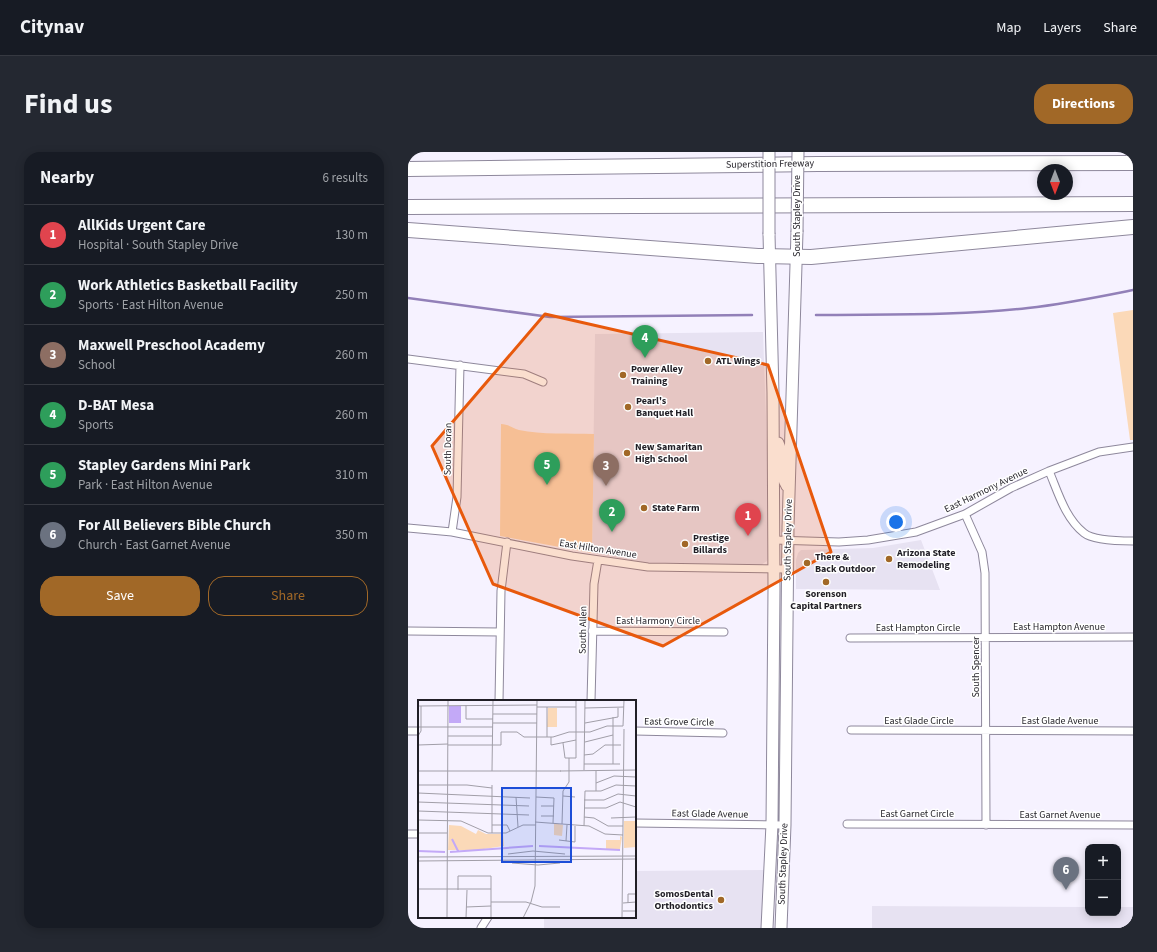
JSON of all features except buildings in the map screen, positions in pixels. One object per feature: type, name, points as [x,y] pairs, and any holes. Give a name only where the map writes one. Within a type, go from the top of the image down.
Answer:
[{"type":"highway","name":"Superstition Freeway","points":[[408,169],[818,164],[1133,163]]},
{"type":"highway","points":[[408,207],[1133,204]]},
{"type":"highway","points":[[408,230],[797,257],[1133,227]]},
{"type":"main road","name":"South Stapley Drive","points":[[769,152],[769,256],[774,439],[772,824],[769,926]]},
{"type":"main road","name":"South Stapley Drive","points":[[781,928],[785,825],[787,569],[797,257],[798,152]]},
{"type":"main road","points":[[773,393],[779,400],[781,433],[790,439]]},
{"type":"main road","points":[[774,439],[780,447],[782,476],[789,490]]},
{"type":"street","points":[[408,358],[524,374],[543,382]]},
{"type":"street","name":"South Doran","points":[[452,532],[457,497],[460,365]]},
{"type":"street","name":"East Harmony Avenue","points":[[774,540],[839,542],[891,538],[916,532],[965,514],[1011,488],[1049,471],[1099,452],[1133,447]]},
{"type":"street","points":[[1049,471],[1070,517],[1085,534],[1114,541],[1133,541]]},
{"type":"street","name":"South Spencer","points":[[965,514],[982,552],[985,573],[987,731],[986,824]]},
{"type":"street","name":"East Hilton Avenue","points":[[408,528],[452,532],[648,568],[787,569]]},
{"type":"street","points":[[499,700],[501,591],[507,542]]},
{"type":"street","name":"South Allen","points":[[591,700],[594,584],[598,560]]},
{"type":"street","points":[[408,631],[500,632]]},
{"type":"street","name":"East Harmony Circle","points":[[592,631],[724,632]]},
{"type":"street","name":"East Hampton Avenue","points":[[986,637],[1133,637]]},
{"type":"street","name":"East Hampton Circle","points":[[850,638],[986,637]]},
{"type":"street","name":"East Glade Circle","points":[[851,730],[987,731]]},
{"type":"street","name":"East Grove Circle","points":[[636,731],[723,733]]},
{"type":"street","name":"East Glade Avenue","points":[[987,731],[1133,731]]},
{"type":"street","name":"East Glade Avenue","points":[[636,823],[785,825]]},
{"type":"street","name":"East Garnet Circle","points":[[847,824],[986,824]]},
{"type":"street","name":"East Garnet Avenue","points":[[986,824],[1133,825]]},
{"type":"street","points":[[481,928],[487,918]]},
{"type":"highlighted area","points":[[545,314],[768,365],[831,552],[663,646],[493,584],[432,446]]},
{"type":"shaded area","points":[[1133,310],[1133,440],[1130,440],[1113,313]]},
{"type":"shaded area","points":[[763,332],[768,474],[769,557],[767,561],[761,565],[643,563],[592,553],[595,334]]},
{"type":"shaded area","points":[[501,424],[508,425],[519,430],[537,433],[594,434],[592,553],[500,536]]},
{"type":"shaded area","points":[[921,540],[940,590],[796,589],[796,560],[798,553],[801,550],[873,548]]},
{"type":"shaded area","points":[[766,870],[761,928],[544,928],[544,918],[636,918],[636,871]]},
{"type":"shaded area","points":[[872,906],[1085,907],[1085,916],[1121,916],[1121,907],[1133,907],[1133,928],[872,928]]},
{"type":"waterway","points":[[816,315],[922,314],[1002,311],[1081,300],[1133,290]]},
{"type":"waterway","points":[[408,298],[550,317],[752,315]]},
{"type":"place","name":"D-BAT Mesa","points":[[645,358]]},
{"type":"place","name":"ATL Wings","points":[[708,361]]},
{"type":"place","name":"Power Alley Training","points":[[623,375]]},
{"type":"place","name":"Pearl's Banquet Hall","points":[[628,407]]},
{"type":"place","name":"New Samaritan High School","points":[[627,453]]},
{"type":"place","name":"Stapley Gardens Mini Park","points":[[547,485]]},
{"type":"place","name":"Maxwell Preschool Academy","points":[[606,486]]},
{"type":"place","name":"State Farm","points":[[644,508]]},
{"type":"place","name":"Work Athletics Basketball Facility","points":[[612,532]]},
{"type":"place","name":"AllKids Urgent Care","points":[[748,536]]},
{"type":"place","name":"Prestige Billards","points":[[685,544]]},
{"type":"place","name":"Arizona State Remodeling","points":[[889,559]]},
{"type":"place","name":"There & Back Outdoor","points":[[807,563]]},
{"type":"place","name":"Sorenson Capital Partners","points":[[826,582]]},
{"type":"place","name":"For All Believers Bible Church","points":[[1066,890]]},
{"type":"place","name":"SomosDental Orthodontics","points":[[721,900]]}]
